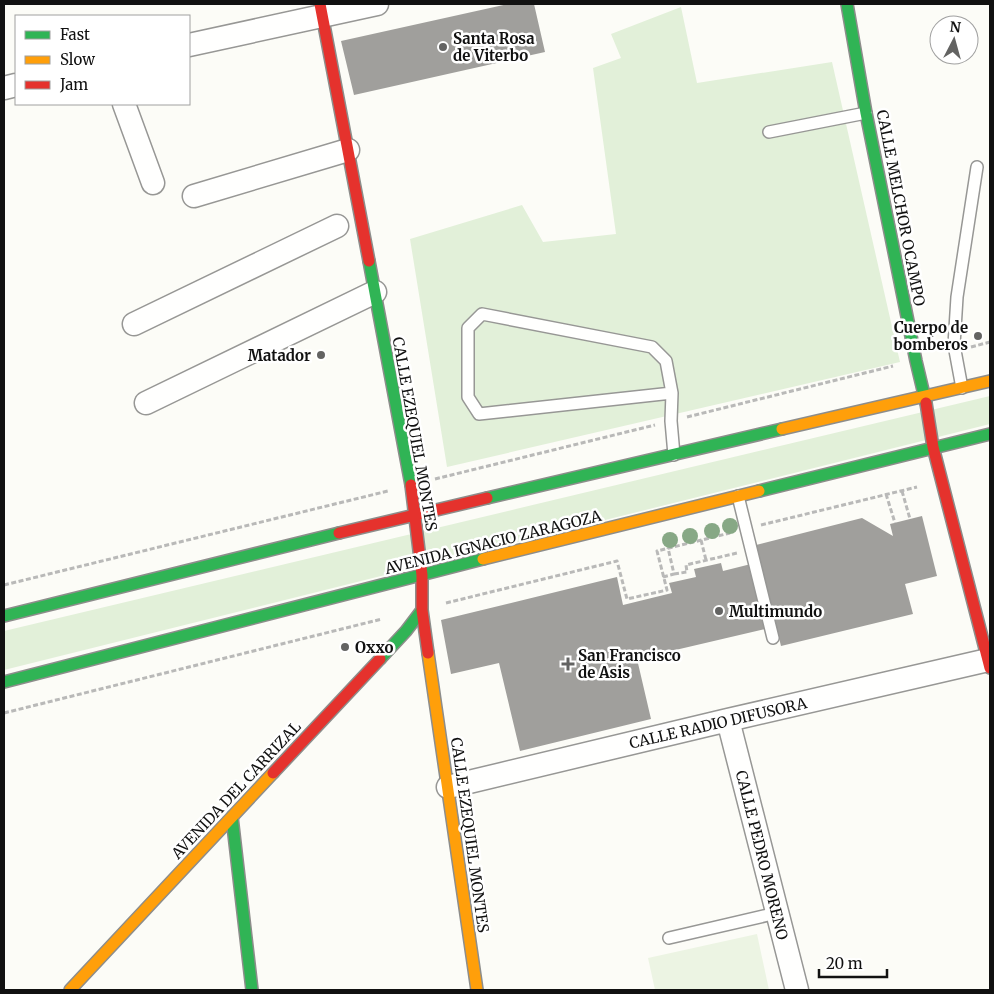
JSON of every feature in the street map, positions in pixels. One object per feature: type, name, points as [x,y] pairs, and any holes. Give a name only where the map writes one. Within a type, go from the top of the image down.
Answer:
[{"type":"main road","name":"CALLE MELCHOR OCAMPO","points":[[847,4],[866,113],[934,447],[989,664]]},
{"type":"main road","name":"CALLE EZEQUIEL MONTES","points":[[322,10],[411,485],[422,575],[422,610],[477,990]]},
{"type":"main road","points":[[4,616],[414,516],[990,381]]},
{"type":"main road","name":"AVENIDA IGNACIO ZARAGOZA","points":[[4,682],[422,575],[990,434]]},
{"type":"main road","name":"AVENIDA DEL CARRIZAL","points":[[70,990],[406,631],[422,610]]},
{"type":"main road","points":[[232,817],[252,990]]},
{"type":"street","points":[[190,45],[322,10],[377,4]]},
{"type":"street","points":[[124,105],[153,182]]},
{"type":"street","points":[[194,196],[348,150]]},
{"type":"street","points":[[134,324],[337,226]]},
{"type":"street","points":[[146,403],[375,292]]},
{"type":"street","name":"CALLE RADIO DIFUSORA","points":[[448,787],[728,720],[989,664]]},
{"type":"street","name":"CALLE PEDRO MORENO","points":[[728,720],[796,990]]},
{"type":"lane","points":[[769,132],[866,113]]},
{"type":"lane","points":[[962,388],[955,351],[957,297],[977,167]]},
{"type":"lane","points":[[672,393],[479,414],[468,398],[468,328],[482,314],[652,347],[666,361],[672,393],[671,421],[674,455]]},
{"type":"lane","points":[[738,496],[773,638]]},
{"type":"lane","points":[[669,938],[777,913]]},
{"type":"path","points":[[955,351],[990,342]]},
{"type":"path","points":[[4,585],[916,361]]},
{"type":"path","points":[[422,610],[618,561],[627,600],[667,590],[657,551],[942,480]]},
{"type":"path","points":[[902,490],[910,519]]},
{"type":"path","points":[[886,494],[895,523]]},
{"type":"path","points":[[701,540],[706,560]]},
{"type":"path","points":[[668,548],[674,574]]},
{"type":"path","points":[[663,577],[687,572],[686,565],[741,552]]},
{"type":"path","points":[[4,713],[387,618]]},
{"type":"green space","points":[[681,7],[697,83],[832,62],[900,362],[447,467],[410,239],[522,205],[543,242],[616,234],[593,68],[621,58],[611,34]]},
{"type":"green space","points":[[990,396],[990,424],[4,670],[4,631]]},
{"type":"green space","points":[[757,934],[769,990],[655,990],[648,958]]},
{"type":"building","name":"Santa Rosa de Viterbo","points":[[508,4],[534,4],[545,52],[354,95],[341,41]]},
{"type":"building","points":[[922,516],[937,576],[905,584],[913,614],[781,646],[756,545],[862,518],[893,536],[890,524]]},
{"type":"building","points":[[721,563],[723,571],[751,564],[765,629],[637,659],[651,719],[520,751],[499,663],[451,674],[441,620],[617,577],[623,605],[672,593],[669,583],[696,577],[694,569]]},
{"type":"traffic: fast","points":[[847,4],[866,113],[926,403]]},
{"type":"traffic: fast","points":[[369,261],[411,485]]},
{"type":"traffic: fast","points":[[487,498],[782,429]]},
{"type":"traffic: fast","points":[[759,491],[990,434]]},
{"type":"traffic: fast","points":[[4,616],[339,533]]},
{"type":"traffic: fast","points":[[4,682],[483,559]]},
{"type":"traffic: fast","points":[[380,659],[406,631],[422,610]]},
{"type":"traffic: fast","points":[[232,817],[252,990]]},
{"type":"traffic: slow","points":[[782,429],[990,381]]},
{"type":"traffic: slow","points":[[483,559],[759,491]]},
{"type":"traffic: slow","points":[[428,653],[477,990]]},
{"type":"traffic: slow","points":[[70,990],[273,773]]},
{"type":"traffic: jam","points":[[320,4],[369,261]]},
{"type":"traffic: jam","points":[[926,403],[933,447],[990,668]]},
{"type":"traffic: jam","points":[[411,485],[422,575],[422,610],[428,653]]},
{"type":"traffic: jam","points":[[339,533],[487,498]]},
{"type":"traffic: jam","points":[[273,773],[380,659]]},
{"type":"place","name":"Santa Rosa de Viterbo","points":[[443,47]]},
{"type":"place","name":"Cuerpo de bomberos","points":[[978,336]]},
{"type":"place","name":"Matador","points":[[321,355]]},
{"type":"place","name":"Multimundo","points":[[719,611]]},
{"type":"place","name":"Oxxo","points":[[345,647]]},
{"type":"place","name":"San Francisco de Asis","points":[[568,664]]}]
